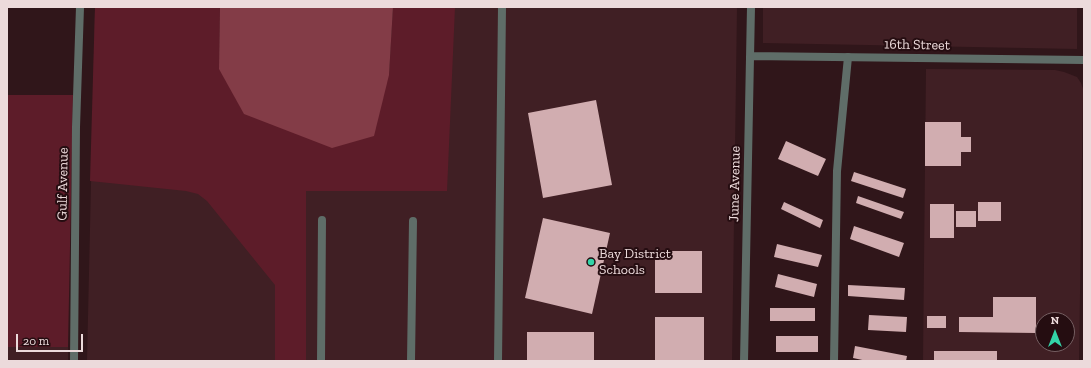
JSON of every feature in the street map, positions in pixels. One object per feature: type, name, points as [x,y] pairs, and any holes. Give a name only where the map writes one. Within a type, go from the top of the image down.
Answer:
[{"type":"street","name":"Gulf Avenue","points":[[74,361],[76,127],[80,7]]},
{"type":"street","points":[[498,361],[502,7]]},
{"type":"street","name":"June Avenue","points":[[744,361],[751,7]]},
{"type":"street","name":"16th Street","points":[[750,56],[1084,60]]},
{"type":"street","points":[[834,361],[837,171],[848,57]]},
{"type":"street","points":[[321,361],[322,220]]},
{"type":"street","points":[[411,361],[413,221]]},
{"type":"shaded area","name":"Bay District Schools","points":[[95,7],[737,7],[732,361],[87,361]]},
{"type":"shaded area","points":[[95,7],[220,7],[219,69],[389,75],[393,7],[455,7],[447,191],[306,191],[306,361],[275,361],[275,285],[207,201],[198,194],[186,191],[90,181]]},
{"type":"shaded area","points":[[220,7],[393,7],[389,75],[374,136],[332,148],[244,114],[219,69]]},
{"type":"shaded area","points":[[763,7],[1077,7],[1077,49],[763,43]]},
{"type":"shaded area","points":[[926,69],[1055,70],[1077,77],[1081,83],[1083,89],[1079,361],[923,361]]},
{"type":"shaded area","points":[[7,95],[73,95],[68,347],[7,347]]},
{"type":"shaded area","points":[[7,347],[68,347],[68,361],[7,361]]},
{"type":"building","points":[[596,100],[612,185],[543,198],[528,113]]},
{"type":"building","points":[[925,122],[961,122],[961,137],[971,137],[971,152],[961,152],[961,166],[925,166]]},
{"type":"building","points":[[786,141],[826,159],[818,176],[778,159]]},
{"type":"building","points":[[854,172],[906,189],[903,198],[851,181]]},
{"type":"building","points":[[858,196],[904,212],[901,219],[856,203]]},
{"type":"building","points":[[784,202],[823,220],[820,228],[781,209]]},
{"type":"building","points":[[978,202],[1001,202],[1001,221],[978,221]]},
{"type":"building","points":[[930,204],[954,204],[954,238],[930,238]]},
{"type":"building","points":[[956,211],[976,211],[976,227],[956,227]]},
{"type":"building","points":[[543,218],[610,233],[592,314],[525,298]]},
{"type":"building","points":[[854,226],[904,243],[899,257],[850,239]]},
{"type":"building","points":[[777,244],[822,255],[818,267],[774,257]]},
{"type":"building","points":[[655,251],[702,251],[702,293],[655,293]]},
{"type":"building","points":[[778,274],[817,284],[814,297],[775,287]]},
{"type":"building","points":[[848,285],[905,288],[904,300],[848,296]]},
{"type":"building","points":[[993,297],[1036,297],[1035,333],[959,332],[959,317],[993,317]]},
{"type":"building","points":[[770,308],[815,308],[815,321],[770,321]]},
{"type":"building","points":[[869,315],[907,317],[906,332],[868,330]]},
{"type":"building","points":[[927,316],[946,316],[946,328],[927,328]]},
{"type":"building","points":[[655,317],[704,317],[704,361],[655,361]]},
{"type":"building","points":[[527,332],[594,332],[594,361],[527,361]]},
{"type":"building","points":[[776,336],[818,336],[818,352],[776,352]]},
{"type":"building","points":[[855,346],[907,356],[906,361],[867,361],[853,358]]},
{"type":"building","points":[[934,351],[997,351],[997,361],[934,361]]},
{"type":"place","name":"Bay District Schools","points":[[591,262]]}]
